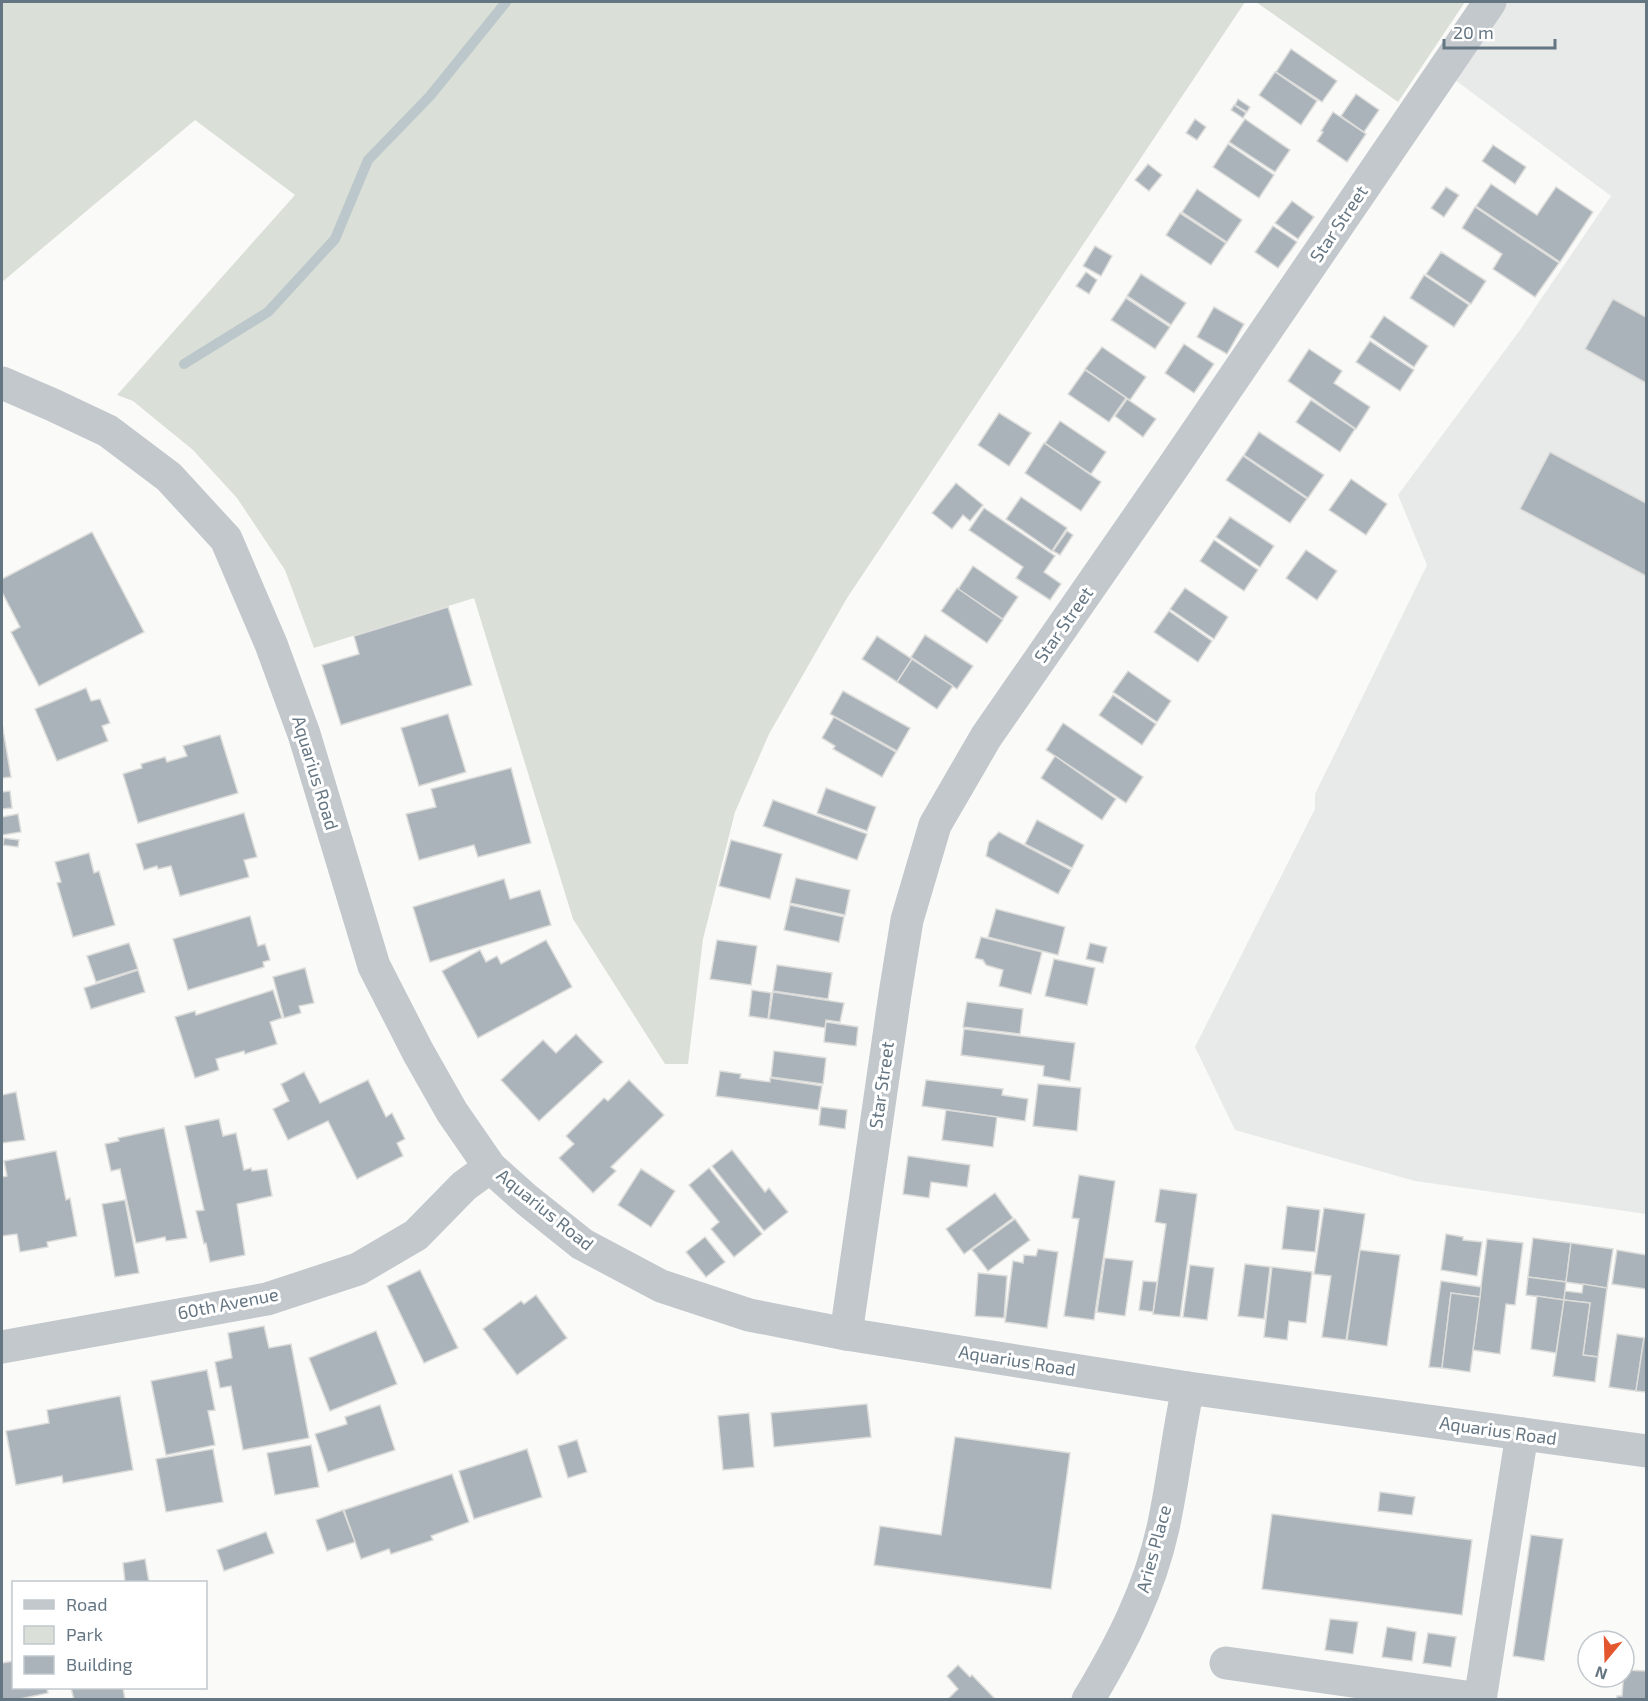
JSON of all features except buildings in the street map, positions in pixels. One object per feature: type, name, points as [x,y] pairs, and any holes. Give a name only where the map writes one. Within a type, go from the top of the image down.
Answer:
[{"type":"street","name":"Star Street","points":[[846,1334],[907,920],[935,825],[987,737],[1172,470],[1490,2]]},
{"type":"street","name":"Aquarius Road","points":[[2,383],[108,431],[169,477],[226,539],[271,644],[304,734],[374,966],[452,1112],[490,1167],[582,1244],[661,1286],[749,1315],[846,1334],[1188,1388],[1647,1451]]},
{"type":"street","name":"60th Avenue","points":[[2,1347],[267,1299],[358,1269],[416,1235],[464,1186],[490,1167]]},
{"type":"street","name":"Aries Place","points":[[1088,1700],[1117,1652],[1140,1601],[1163,1529],[1188,1388]]},
{"type":"street","points":[[1226,1663],[1480,1699],[1522,1434]]},
{"type":"shaded area","points":[[1495,2],[1646,2],[1646,1214],[1415,1181],[1235,1130],[1195,1047],[1315,809],[1315,794],[1427,565],[1398,495],[1520,330],[1611,196],[1447,74]]},
{"type":"green space","points":[[2,2],[1245,2],[847,598],[769,734],[735,812],[703,939],[688,1064],[665,1064],[573,919],[474,598],[314,648],[285,570],[237,498],[193,450],[133,401],[117,395],[295,195],[195,120],[2,282]]},
{"type":"green space","points":[[1256,2],[1465,2],[1398,102]]},
{"type":"waterway","points":[[184,364],[268,312],[335,239],[368,160],[430,96],[506,2]]}]
